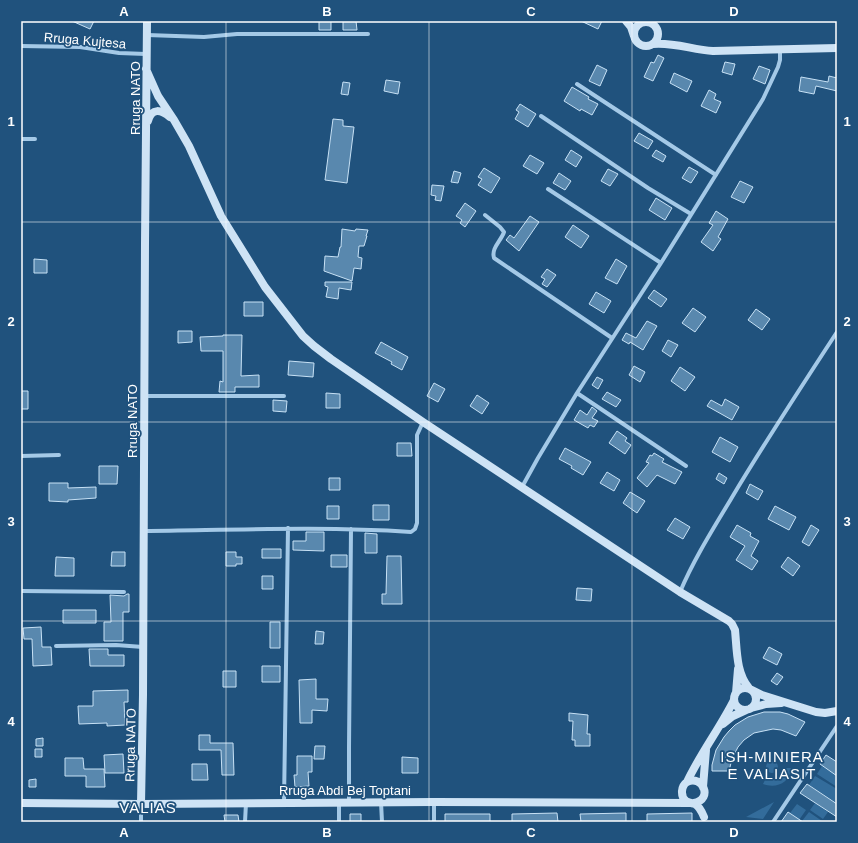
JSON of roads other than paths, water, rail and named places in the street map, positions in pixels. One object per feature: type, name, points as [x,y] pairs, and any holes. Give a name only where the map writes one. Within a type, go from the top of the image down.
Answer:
[{"type":"street","name":"Rruga NATO","points":[[141,822],[147,21]]},
{"type":"street","points":[[626,21],[631,27],[636,42],[643,46],[653,44],[676,45],[704,50],[837,48]]},
{"type":"street","points":[[653,44],[656,41],[658,32],[657,21]]},
{"type":"street","points":[[635,38],[635,30],[637,26],[644,22],[652,24],[668,41],[676,45]]},
{"type":"street","points":[[147,35],[204,37],[237,34],[368,34]]},
{"type":"street","name":"Rruga Kujtesa","points":[[21,46],[80,47],[119,53],[146,54]]},
{"type":"street","points":[[522,487],[577,393],[661,264],[763,99],[778,67],[780,50]]},
{"type":"street","points":[[146,69],[158,96],[189,146],[221,216],[265,287],[303,336],[331,359],[423,422],[680,592],[732,624],[735,630],[740,674],[744,683],[755,693],[756,700],[753,706],[728,719],[720,727]]},
{"type":"street","points":[[577,84],[716,175]]},
{"type":"street","points":[[147,123],[149,115],[155,111],[163,111],[174,120]]},
{"type":"street","points":[[541,116],[648,188],[691,214]]},
{"type":"street","points":[[21,139],[35,139]]},
{"type":"street","points":[[548,189],[661,264]]},
{"type":"street","points":[[486,214],[504,232],[492,255],[494,258],[612,338]]},
{"type":"street","points":[[680,592],[702,546],[837,332]]},
{"type":"street","points":[[577,393],[686,466]]},
{"type":"street","points":[[144,396],[284,396]]},
{"type":"street","points":[[144,531],[288,528],[411,532],[415,529],[417,523],[417,435],[423,422]]},
{"type":"street","points":[[21,456],[59,456]]},
{"type":"street","points":[[284,803],[288,528]]},
{"type":"street","points":[[349,802],[351,529]]},
{"type":"street","points":[[21,591],[124,592]]},
{"type":"street","points":[[56,646],[116,645],[143,647]]},
{"type":"street","points":[[738,660],[735,696],[737,706],[740,709],[748,709],[761,704],[773,702],[790,704]]},
{"type":"street","points":[[668,803],[676,797],[685,785],[699,759],[720,727],[735,696],[742,688],[751,689],[816,712],[825,713],[837,711]]},
{"type":"street","points":[[773,822],[837,726]]},
{"type":"street","points":[[705,819],[704,766],[707,748]]},
{"type":"street","points":[[704,790],[698,782],[691,781],[685,785],[682,795],[686,801],[692,803],[702,811],[705,819]]},
{"type":"street","points":[[692,803],[700,801],[704,790]]},
{"type":"street","points":[[339,802],[339,822]]},
{"type":"street","points":[[381,802],[382,822]]},
{"type":"street","points":[[434,802],[434,822]]},
{"type":"street","name":"Rruga Abdi Bej Toptani","points":[[21,803],[692,803]]},
{"type":"street","points":[[245,822],[246,803]]},
{"type":"district","name":"ISH-MINIERA E VALIASIT","points":[[772,766]]},
{"type":"district","name":"VALIAS","points":[[148,808]]}]
